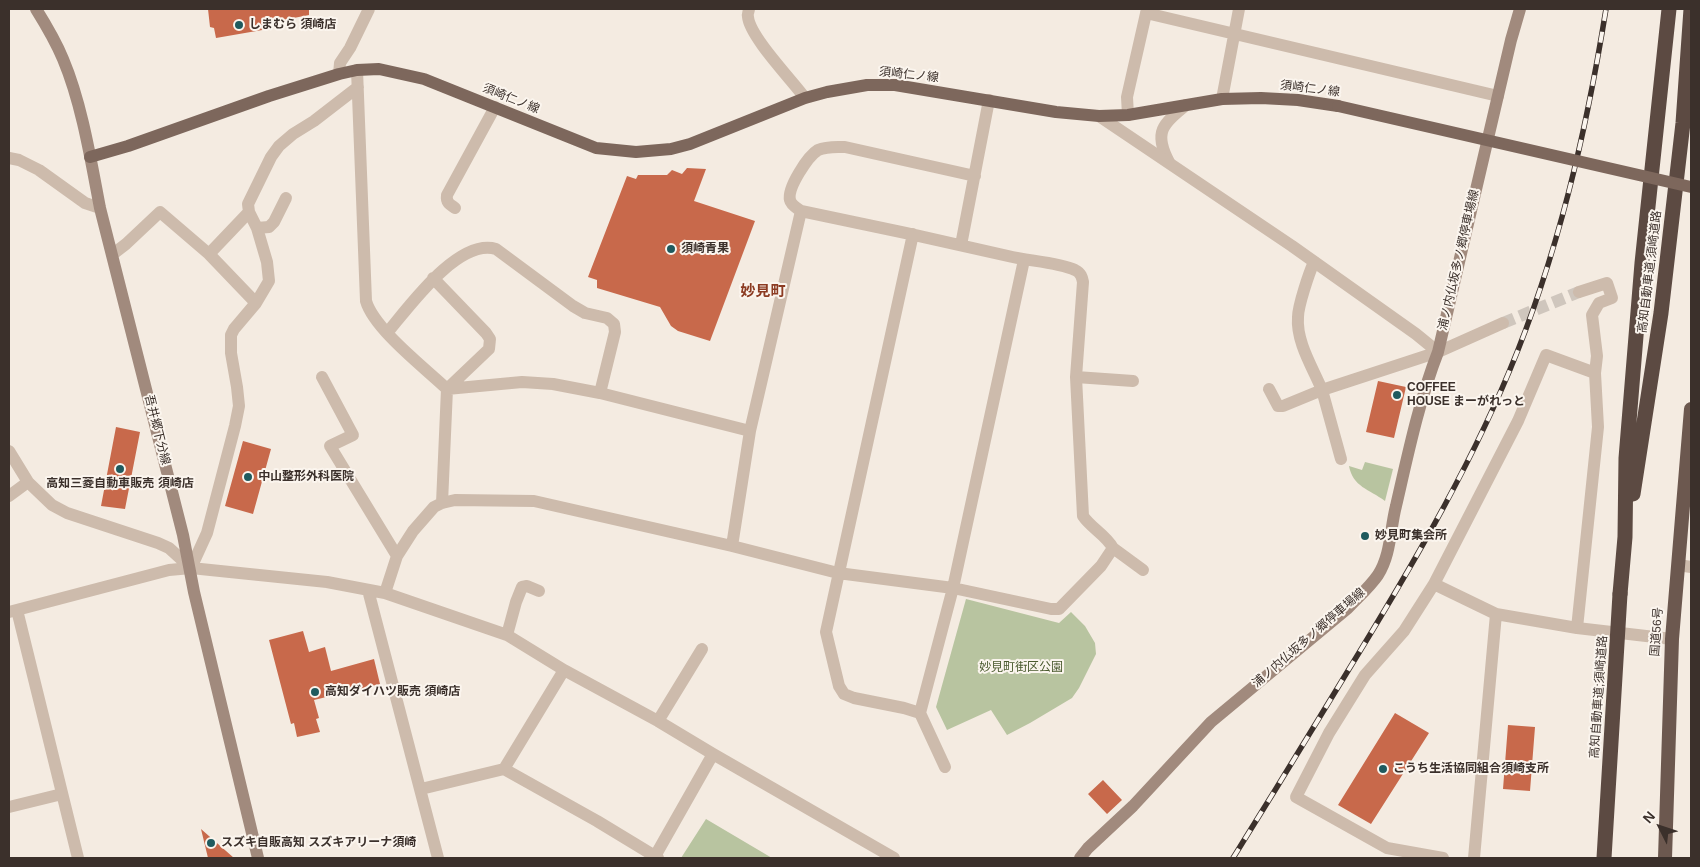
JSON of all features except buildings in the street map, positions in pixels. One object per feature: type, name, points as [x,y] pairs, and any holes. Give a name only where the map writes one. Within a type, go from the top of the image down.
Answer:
[{"type":"highway","name":"高知自動車道;須崎道路","points":[[1625,538],[1626,458],[1642,263],[1669,9]]},
{"type":"highway","name":"高知自動車道;須崎道路","points":[[1604,858],[1625,538],[1660,313],[1683,123],[1691,9]]},
{"type":"highway","name":"国道56号","points":[[1665,858],[1672,639],[1684,566],[1691,408]]},
{"type":"main road","name":"吾井郷下分線","points":[[36,9],[53,37],[75,94],[100,208],[191,568],[194,592],[258,858]]},
{"type":"main road","name":"浦ノ内仏坂多ノ郷停車場線","points":[[1080,858],[1088,848],[1133,806],[1211,722],[1363,593],[1378,574],[1387,554],[1395,508],[1428,377],[1438,352],[1520,9]]},
{"type":"main road","name":"須崎仁ノ線","points":[[90,157],[128,146],[269,96],[339,74],[356,70],[379,69],[415,77],[596,148],[636,152],[670,149],[690,144],[805,98],[868,84],[895,85],[1056,112],[1100,116],[1128,115],[1222,99],[1270,98],[1298,100],[1338,106],[1691,187]]},
{"type":"street","points":[[339,74],[340,63],[350,48],[369,9]]},
{"type":"street","points":[[749,9],[748,17],[753,30],[805,98]]},
{"type":"street","points":[[1222,99],[1239,9]]},
{"type":"street","points":[[1128,115],[1127,97],[1147,11],[1233,34],[1498,96]]},
{"type":"street","points":[[356,70],[366,301],[373,317],[387,333],[447,388],[522,382],[553,384],[600,393],[750,430]]},
{"type":"street","points":[[191,568],[207,533],[239,406],[230,335],[256,303],[269,280],[269,270],[248,204],[271,157],[279,146],[292,134],[314,121],[358,87]]},
{"type":"street","points":[[961,245],[989,100]]},
{"type":"street","points":[[1169,162],[1162,148],[1162,130],[1167,121],[1186,105]]},
{"type":"street","points":[[455,208],[449,204],[447,195],[495,107]]},
{"type":"street","points":[[1100,116],[1314,262],[1416,334],[1438,352]]},
{"type":"street","points":[[975,176],[854,149],[828,147],[819,150],[806,161],[791,189],[789,198],[801,211],[1064,267],[1077,271],[1081,275],[1083,282],[1076,377],[1083,516],[1086,521],[1107,539],[1113,548],[1143,570]]},
{"type":"street","points":[[9,158],[19,160],[40,170],[85,203],[100,208]]},
{"type":"street","points":[[257,228],[269,227],[274,222],[286,198]]},
{"type":"street","points":[[732,546],[750,430],[801,211]]},
{"type":"street","points":[[113,254],[160,212],[209,254],[256,303]]},
{"type":"street","points":[[209,254],[249,212]]},
{"type":"street","points":[[913,234],[826,632],[839,686],[844,694],[920,713]]},
{"type":"street","points":[[387,333],[439,272],[475,249],[487,246],[496,249],[584,313],[607,318],[614,324],[615,332],[600,393]]},
{"type":"street","points":[[946,767],[920,713],[953,588],[1024,260]]},
{"type":"street","points":[[1314,262],[1298,317],[1301,341],[1322,390],[1341,459]]},
{"type":"street","points":[[433,278],[486,332],[490,339],[489,349],[447,388],[442,503]]},
{"type":"street","points":[[1577,628],[1598,427],[1596,356],[1592,315],[1599,303],[1612,298],[1607,283],[1579,292]]},
{"type":"street","points":[[1269,389],[1278,406],[1283,406],[1322,390],[1438,352],[1503,323]]},
{"type":"street","points":[[1443,858],[1387,848],[1296,797],[1330,733],[1366,675],[1404,630],[1434,584],[1518,421],[1546,355],[1595,373]]},
{"type":"street","points":[[322,376],[353,435],[330,446],[396,556]]},
{"type":"street","points":[[1076,377],[1133,381]]},
{"type":"street","points":[[9,450],[28,482],[52,505],[67,513],[158,543],[169,548],[191,568]]},
{"type":"street","points":[[9,496],[28,482]]},
{"type":"street","points":[[385,593],[396,556],[413,531],[434,508],[442,503],[454,500],[534,501],[838,572],[953,588],[1051,609],[1059,609],[1101,566],[1113,548]]},
{"type":"street","points":[[78,858],[13,611],[169,570],[191,568],[327,582],[385,593],[507,635],[564,670],[658,721],[894,858]]},
{"type":"street","points":[[1434,584],[1496,614],[1577,628],[1672,639]]},
{"type":"street","points":[[507,635],[522,586],[539,591]]},
{"type":"street","points":[[368,590],[438,858]]},
{"type":"street","points":[[1474,858],[1496,614]]},
{"type":"street","points":[[658,721],[702,649]]},
{"type":"street","points":[[504,769],[564,670]]},
{"type":"street","points":[[420,789],[504,769],[597,821],[655,858],[713,754]]},
{"type":"street","points":[[9,807],[62,794]]},
{"type":"green space","points":[[1365,462],[1393,469],[1385,501],[1354,479],[1349,466],[1362,470]]},
{"type":"green space","name":"妙見町街区公園","points":[[966,599],[1059,623],[1071,612],[1085,626],[1095,643],[1096,654],[1072,698],[1007,735],[991,710],[947,730],[936,707]]},
{"type":"green space","points":[[706,819],[772,858],[681,858]]},
{"type":"tunnel","points":[[1503,323],[1579,292]]},
{"type":"railway","points":[[1233,858],[1434,526],[1492,411],[1526,328],[1556,238],[1589,102],[1606,9]]},
{"type":"place","name":"しまむら 須崎店","points":[[239,25]]},
{"type":"place","name":"須崎青果","points":[[671,249]]},
{"type":"place","name":"COFFEE HOUSE まーがれっと","points":[[1397,395]]},
{"type":"place","name":"高知三菱自動車販売 須崎店","points":[[120,469]]},
{"type":"place","name":"中山整形外科医院","points":[[248,477]]},
{"type":"place","name":"妙見町集会所","points":[[1365,536]]},
{"type":"place","name":"高知ダイハツ販売 須崎店","points":[[315,692]]},
{"type":"place","name":"こうち生活協同組合須崎支所","points":[[1383,769]]},
{"type":"place","name":"スズキ自販高知 スズキアリーナ須崎","points":[[211,843]]},
{"type":"district","name":"妙見町","points":[[763,292]]}]
